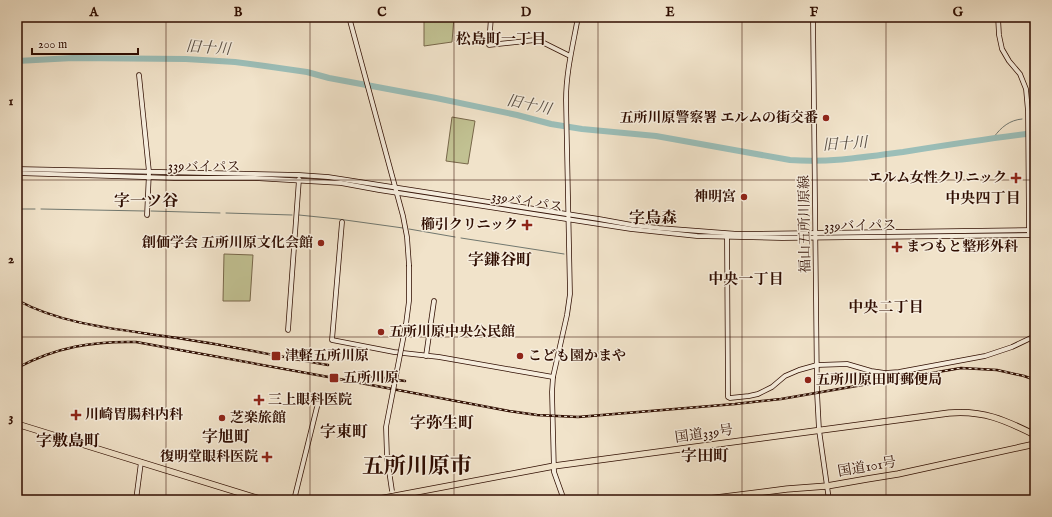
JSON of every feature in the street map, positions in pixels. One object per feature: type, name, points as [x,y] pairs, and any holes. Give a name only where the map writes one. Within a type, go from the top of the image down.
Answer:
[{"type":"highway","name":"国道339号","points":[[374,500],[392,499],[462,483],[554,466],[949,413],[981,414],[999,418],[1035,435]]},
{"type":"highway","points":[[17,424],[263,500]]},
{"type":"highway","name":"国道101号","points":[[700,500],[787,489],[827,486],[898,474],[1035,444]]},
{"type":"street","points":[[349,17],[406,226],[409,265],[409,301],[386,427],[387,457],[392,499]]},
{"type":"street","points":[[491,17],[489,45],[535,40],[570,56]]},
{"type":"street","points":[[564,500],[556,478],[554,466],[552,392],[553,377],[567,315],[570,294],[565,116],[566,83],[578,17]]},
{"type":"street","name":"福山五所川原線","points":[[813,17],[817,365],[820,430],[829,500]]},
{"type":"street","points":[[998,17],[1000,44],[1005,55],[1020,74],[1026,89],[1028,111],[1029,233],[1035,230]]},
{"type":"street","points":[[139,75],[149,172],[147,215]]},
{"type":"street","points":[[17,169],[299,175],[328,177],[396,187],[568,217]]},
{"type":"street","name":"339バイパス","points":[[17,173],[149,177],[255,178],[341,183],[657,232],[727,235],[1029,233],[1035,235]]},
{"type":"street","points":[[288,330],[299,175]]},
{"type":"street","points":[[342,222],[332,340],[553,377]]},
{"type":"street","points":[[727,235],[728,397],[730,398],[758,394],[772,387],[785,376],[817,365],[847,364],[885,373],[899,372],[985,356],[1012,347],[1035,336]]},
{"type":"street","points":[[426,356],[434,301]]},
{"type":"street","points":[[294,500],[318,403]]},
{"type":"street","points":[[136,500],[141,462]]},
{"type":"green space","points":[[424,17],[454,17],[452,42],[424,46]]},
{"type":"green space","points":[[452,117],[475,121],[468,164],[446,161]]},
{"type":"green space","points":[[224,254],[253,255],[250,301],[223,301]]},
{"type":"waterway","name":"旧十川","points":[[17,61],[73,58],[186,59],[235,62],[307,72],[329,78],[517,115],[551,124],[582,129],[656,136],[790,160],[804,161],[861,158],[1035,133]]},
{"type":"waterway","points":[[994,137],[1006,125],[1022,119]]},
{"type":"waterway","points":[[17,209],[35,209]]},
{"type":"waterway","points":[[41,209],[144,211]]},
{"type":"waterway","points":[[151,211],[220,213]]},
{"type":"waterway","points":[[226,213],[292,215]]},
{"type":"waterway","points":[[299,215],[403,228]]},
{"type":"waterway","points":[[409,229],[455,237]]},
{"type":"waterway","points":[[461,238],[564,254]]},
{"type":"waterway","points":[[488,500],[505,495],[525,496],[536,500]]},
{"type":"railway","points":[[17,300],[53,315],[91,325],[210,343],[328,365]]},
{"type":"railway","points":[[17,368],[60,350],[90,344],[136,342],[509,411],[537,415],[578,417],[781,399],[961,368],[997,370],[1035,380]]},
{"type":"railway","points":[[362,375],[405,381]]},
{"type":"place","name":"五所川原警察署 エルムの街交番","points":[[826,118]]},
{"type":"place","name":"エルム女性クリニック","points":[[1016,178]]},
{"type":"place","name":"神明宮","points":[[744,197]]},
{"type":"place","name":"櫛引クリニック","points":[[527,225]]},
{"type":"place","name":"創価学会 五所川原文化会館","points":[[321,243]]},
{"type":"place","name":"まつもと整形外科","points":[[897,247]]},
{"type":"place","name":"五所川原中央公民館","points":[[381,332]]},
{"type":"place","name":"津軽五所川原","points":[[276,356]]},
{"type":"place","name":"こども園かまや","points":[[520,356]]},
{"type":"place","name":"五所川原","points":[[334,378]]},
{"type":"place","name":"五所川原田町郵便局","points":[[808,380]]},
{"type":"place","name":"三上眼科医院","points":[[259,400]]},
{"type":"place","name":"川崎胃腸科内科","points":[[76,415]]},
{"type":"place","name":"芝楽旅館","points":[[222,418]]},
{"type":"place","name":"復明堂眼科医院","points":[[267,457]]},
{"type":"district","name":"松島町一丁目","points":[[501,39]]},
{"type":"district","name":"中央四丁目","points":[[983,198]]},
{"type":"district","name":"字一ツ谷","points":[[146,202]]},
{"type":"district","name":"字烏森","points":[[653,219]]},
{"type":"district","name":"字鎌谷町","points":[[500,261]]},
{"type":"district","name":"中央一丁目","points":[[746,279]]},
{"type":"district","name":"中央二丁目","points":[[886,307]]},
{"type":"district","name":"字弥生町","points":[[442,424]]},
{"type":"district","name":"字東町","points":[[344,433]]},
{"type":"district","name":"字旭町","points":[[226,438]]},
{"type":"district","name":"字敷島町","points":[[68,442]]},
{"type":"district","name":"字田町","points":[[705,457]]},
{"type":"district","name":"五所川原市","points":[[417,467]]}]
